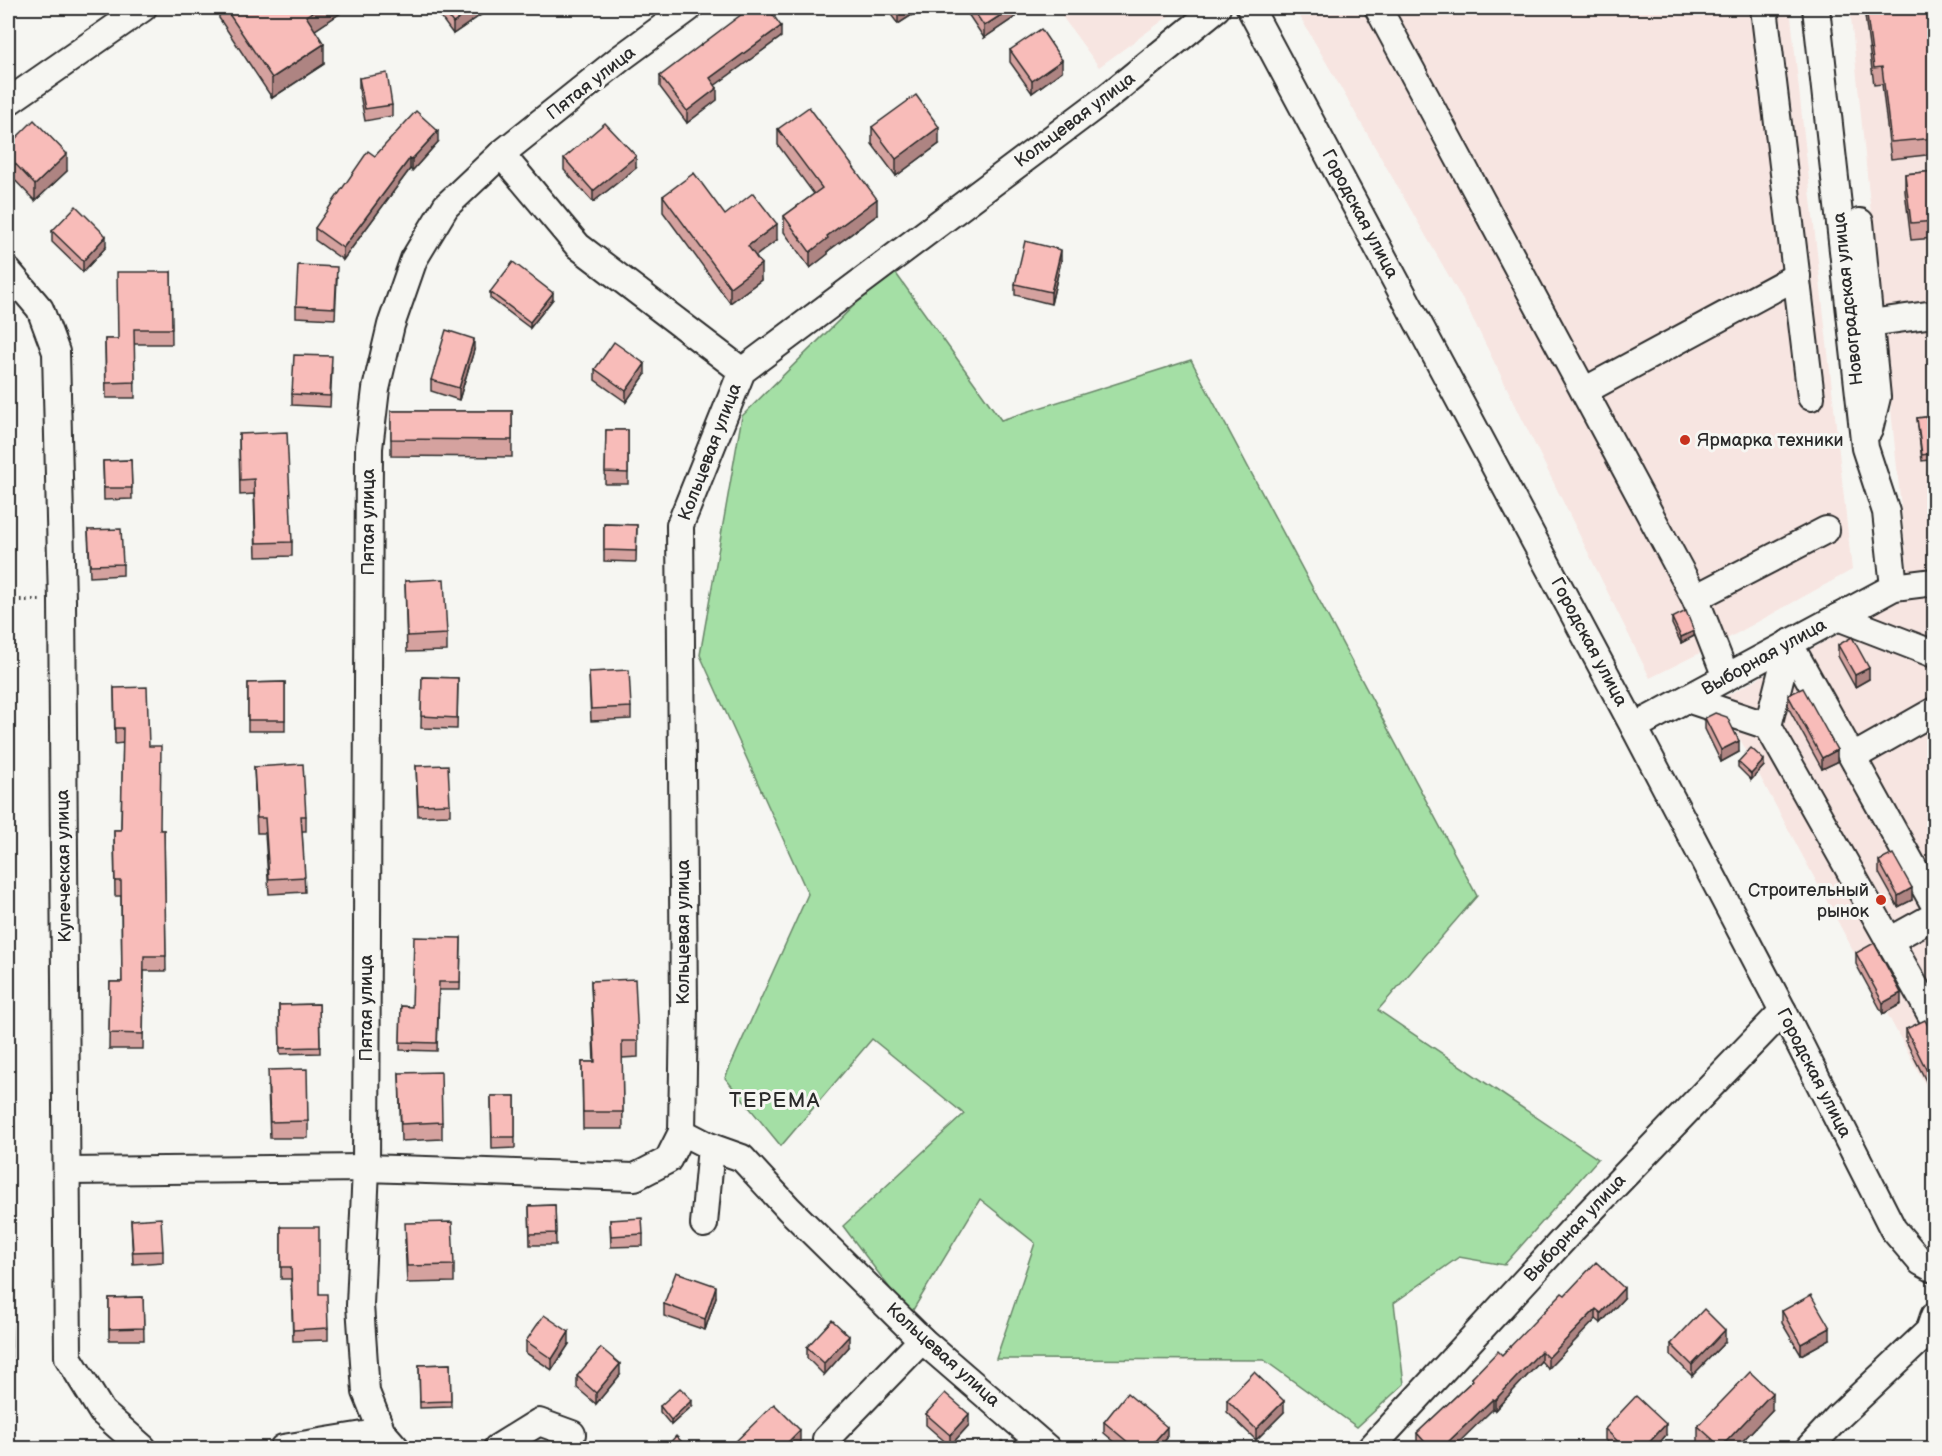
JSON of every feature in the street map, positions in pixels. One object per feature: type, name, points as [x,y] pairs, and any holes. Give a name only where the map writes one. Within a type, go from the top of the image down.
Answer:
[{"type":"street","points":[[8,102],[143,8]]},
{"type":"street","name":"Пятая улица","points":[[389,1441],[366,1392],[360,1305],[366,1168],[369,448],[376,389],[392,325],[414,259],[446,206],[501,154],[621,58],[689,8]]},
{"type":"street","name":"Кольцевая улица","points":[[1047,1449],[922,1340],[789,1209],[742,1158],[711,1147],[682,1132],[684,995],[680,525],[742,371],[1106,98],[1218,8]]},
{"type":"street","name":"Городская улица","points":[[1250,8],[1634,728],[1783,1011],[1893,1229],[1921,1262],[1935,1269]]},
{"type":"street","points":[[1378,8],[1695,598],[1726,677]]},
{"type":"street","points":[[1764,8],[1812,397]]},
{"type":"street","name":"Новоградская улица","points":[[1816,8],[1865,448],[1886,512],[1894,587]]},
{"type":"street","points":[[501,154],[578,246],[742,371]]},
{"type":"street","points":[[1860,222],[1877,397],[1865,448]]},
{"type":"street","name":"Купеческая улица","points":[[8,271],[40,309],[56,352],[62,601],[68,1357],[102,1412],[143,1449]]},
{"type":"street","points":[[1584,391],[1797,276]]},
{"type":"street","points":[[1870,323],[1935,314]]},
{"type":"street","points":[[1695,598],[1826,530]]},
{"type":"street","points":[[1894,587],[1935,582]]},
{"type":"street","name":"Выборная улица","points":[[1634,728],[1894,587]]},
{"type":"street","points":[[1838,617],[1935,654]]},
{"type":"street","points":[[1768,726],[1789,643]]},
{"type":"street","points":[[1789,643],[1931,890]]},
{"type":"street","points":[[1687,699],[1768,726],[1935,1020]]},
{"type":"street","points":[[1853,757],[1935,711]]},
{"type":"street","points":[[1889,941],[1935,916]]},
{"type":"street","name":"Выборная улица","points":[[1371,1449],[1573,1229],[1783,1011]]},
{"type":"street","points":[[67,1171],[366,1168],[635,1177],[668,1160],[682,1132]]},
{"type":"street","points":[[704,1224],[711,1147]]},
{"type":"street","points":[[1809,1449],[1837,1418],[1933,1329]]},
{"type":"street","points":[[826,1439],[922,1340]]},
{"type":"street","points":[[497,1449],[540,1422],[572,1434]]},
{"type":"street","points":[[283,1449],[389,1441]]},
{"type":"path","points":[[8,600],[62,601]]},
{"type":"shaded area","points":[[1056,8],[1180,8],[1099,67]]},
{"type":"shaded area","name":"Ярмарка техники","points":[[1295,8],[1790,8],[1852,570],[1714,646],[1650,678],[1469,311]]},
{"type":"shaded area","points":[[1850,8],[1934,8],[1934,573],[1908,576]]},
{"type":"shaded area","name":"Строительный рынок","points":[[1934,595],[1934,1101],[1719,700],[1902,599]]},
{"type":"green space","points":[[892,268],[1001,420],[1191,360],[1477,896],[1378,1010],[1598,1159],[1504,1265],[1459,1257],[1394,1303],[1404,1384],[1357,1427],[1264,1360],[996,1359],[1035,1243],[980,1199],[910,1315],[843,1226],[964,1114],[872,1039],[781,1146],[725,1078],[808,894],[700,655],[742,416]]},
{"type":"building","points":[[225,8],[319,8],[306,16],[324,44],[272,78]]},
{"type":"building","points":[[442,8],[475,8],[453,23]]},
{"type":"building","points":[[750,8],[768,8],[781,26],[710,78],[717,88],[687,111],[660,76]]},
{"type":"building","points":[[894,8],[906,8],[898,13]]},
{"type":"building","points":[[972,8],[1012,8],[984,26]]},
{"type":"building","points":[[1866,8],[1935,8],[1935,138],[1891,142],[1882,67],[1874,68]]},
{"type":"building","points":[[1041,29],[1062,60],[1032,81],[1010,50]]},
{"type":"building","points":[[387,73],[392,105],[365,109],[359,78]]},
{"type":"building","points":[[916,95],[939,127],[896,159],[872,127]]},
{"type":"building","points":[[809,107],[877,199],[827,236],[828,238],[810,252],[784,216],[822,188],[778,129]]},
{"type":"building","points":[[416,111],[438,131],[412,159],[410,158],[343,248],[315,228],[368,151],[375,156]]},
{"type":"building","points":[[34,120],[67,154],[35,185],[8,156],[8,146]]},
{"type":"building","points":[[605,123],[636,156],[593,191],[564,158]]},
{"type":"building","points":[[1935,171],[1935,221],[1911,223],[1905,174]]},
{"type":"building","points":[[694,173],[725,215],[753,193],[777,224],[748,246],[761,264],[730,287],[663,196]]},
{"type":"building","points":[[76,206],[106,236],[83,261],[52,231]]},
{"type":"building","points":[[1025,241],[1061,250],[1051,292],[1015,284]]},
{"type":"building","points":[[513,262],[553,293],[530,322],[490,292]]},
{"type":"building","points":[[298,265],[337,267],[335,308],[296,306]]},
{"type":"building","points":[[117,272],[171,272],[172,329],[134,329],[135,382],[106,383],[105,339],[118,339]]},
{"type":"building","points":[[446,330],[474,339],[459,388],[431,380]]},
{"type":"building","points":[[614,342],[645,364],[626,391],[595,369]]},
{"type":"building","points":[[294,355],[332,356],[330,396],[292,394]]},
{"type":"building","points":[[391,411],[512,411],[512,440],[391,439]]},
{"type":"building","points":[[1935,416],[1935,453],[1922,455],[1917,418]]},
{"type":"building","points":[[606,430],[628,430],[628,473],[605,472]]},
{"type":"building","points":[[287,432],[292,542],[256,543],[254,479],[240,480],[239,434]]},
{"type":"building","points":[[131,460],[132,488],[104,488],[103,461]]},
{"type":"building","points":[[604,524],[637,525],[636,551],[604,550]]},
{"type":"building","points":[[121,529],[123,564],[90,565],[88,530]]},
{"type":"building","points":[[444,579],[447,634],[407,636],[405,581]]},
{"type":"building","points":[[1686,611],[1694,631],[1681,637],[1672,618]]},
{"type":"building","points":[[1852,637],[1869,668],[1855,675],[1838,645]]},
{"type":"building","points":[[629,670],[631,707],[591,709],[589,672]]},
{"type":"building","points":[[422,677],[458,678],[457,718],[421,716]]},
{"type":"building","points":[[285,682],[285,720],[248,720],[248,683]]},
{"type":"building","points":[[147,687],[149,746],[161,746],[160,830],[164,830],[166,956],[144,956],[143,1034],[109,1033],[110,982],[122,982],[121,881],[115,881],[114,830],[121,830],[123,728],[115,728],[114,688]]},
{"type":"building","points":[[1803,688],[1837,750],[1822,758],[1788,695]]},
{"type":"building","points":[[1715,713],[1727,717],[1739,741],[1721,750],[1705,718]]},
{"type":"building","points":[[1751,748],[1764,760],[1751,774],[1738,762]]},
{"type":"building","points":[[303,764],[306,816],[301,816],[305,877],[269,879],[265,818],[257,818],[254,767]]},
{"type":"building","points":[[448,765],[450,804],[418,805],[416,766]]},
{"type":"building","points":[[1893,854],[1912,888],[1898,896],[1879,861]]},
{"type":"building","points":[[8,917],[11,917],[12,949],[8,950]]},
{"type":"building","points":[[414,937],[461,938],[460,982],[439,982],[437,1043],[400,1042],[401,1006],[412,1007]]},
{"type":"building","points":[[1874,943],[1901,993],[1883,1003],[1856,953]]},
{"type":"building","points":[[635,979],[638,1041],[622,1041],[623,1112],[583,1112],[582,1062],[595,1062],[591,981]]},
{"type":"building","points":[[319,1004],[320,1047],[280,1048],[279,1005]]},
{"type":"building","points":[[1925,1020],[1935,1039],[1934,1085],[1906,1029]]},
{"type":"building","points":[[307,1069],[308,1121],[270,1122],[268,1070]]},
{"type":"building","points":[[441,1072],[442,1122],[401,1124],[399,1073]]},
{"type":"building","points":[[491,1096],[515,1096],[515,1137],[492,1137]]},
{"type":"building","points":[[555,1205],[556,1233],[530,1234],[529,1206]]},
{"type":"building","points":[[161,1218],[163,1251],[133,1252],[131,1220]]},
{"type":"building","points":[[642,1218],[643,1234],[611,1236],[610,1220]]},
{"type":"building","points":[[452,1222],[454,1265],[407,1266],[405,1223]]},
{"type":"building","points":[[281,1227],[319,1227],[319,1294],[327,1294],[328,1328],[293,1330],[291,1267],[281,1267]]},
{"type":"building","points":[[1596,1262],[1624,1288],[1601,1313],[1596,1309],[1548,1358],[1541,1351],[1495,1400],[1493,1399],[1449,1441],[1457,1449],[1431,1449],[1417,1433],[1473,1380],[1472,1378],[1498,1351],[1502,1355],[1562,1293],[1565,1295]]},
{"type":"building","points":[[676,1272],[716,1286],[705,1319],[664,1304]]},
{"type":"building","points":[[1811,1295],[1830,1328],[1801,1344],[1782,1311]]},
{"type":"building","points":[[143,1297],[144,1328],[109,1329],[109,1298]]},
{"type":"building","points":[[8,1307],[10,1307],[11,1347],[8,1347]]},
{"type":"building","points":[[1704,1309],[1725,1330],[1692,1365],[1671,1344]]},
{"type":"building","points":[[544,1315],[569,1332],[552,1359],[526,1341]]},
{"type":"building","points":[[832,1320],[849,1336],[824,1363],[807,1347]]},
{"type":"building","points":[[601,1348],[620,1364],[596,1393],[577,1376]]},
{"type":"building","points":[[450,1364],[451,1401],[420,1402],[419,1365]]},
{"type":"building","points":[[1254,1372],[1284,1401],[1256,1429],[1227,1400]]},
{"type":"building","points":[[1750,1372],[1772,1393],[1721,1447],[1698,1426]]},
{"type":"building","points":[[680,1388],[692,1400],[671,1420],[660,1406]]},
{"type":"building","points":[[945,1393],[969,1414],[950,1435],[926,1414]]},
{"type":"building","points":[[1127,1393],[1167,1427],[1148,1449],[1136,1449],[1104,1422]]},
{"type":"building","points":[[1636,1396],[1666,1424],[1643,1449],[1626,1449],[1605,1429]]},
{"type":"building","points":[[774,1404],[800,1430],[781,1449],[729,1448]]},
{"type":"building","points":[[676,1436],[689,1449],[664,1449]]},
{"type":"building","points":[[1002,1441],[1009,1449],[994,1449]]},
{"type":"building","points":[[1310,1441],[1318,1449],[1302,1449]]},
{"type":"building","points":[[592,1443],[596,1449],[586,1449]]},
{"type":"place","name":"Ярмарка техники","points":[[1685,440]]},
{"type":"place","name":"Строительный рынок","points":[[1881,900]]},
{"type":"district","name":"ТЕРЕМА","points":[[775,1100]]}]
